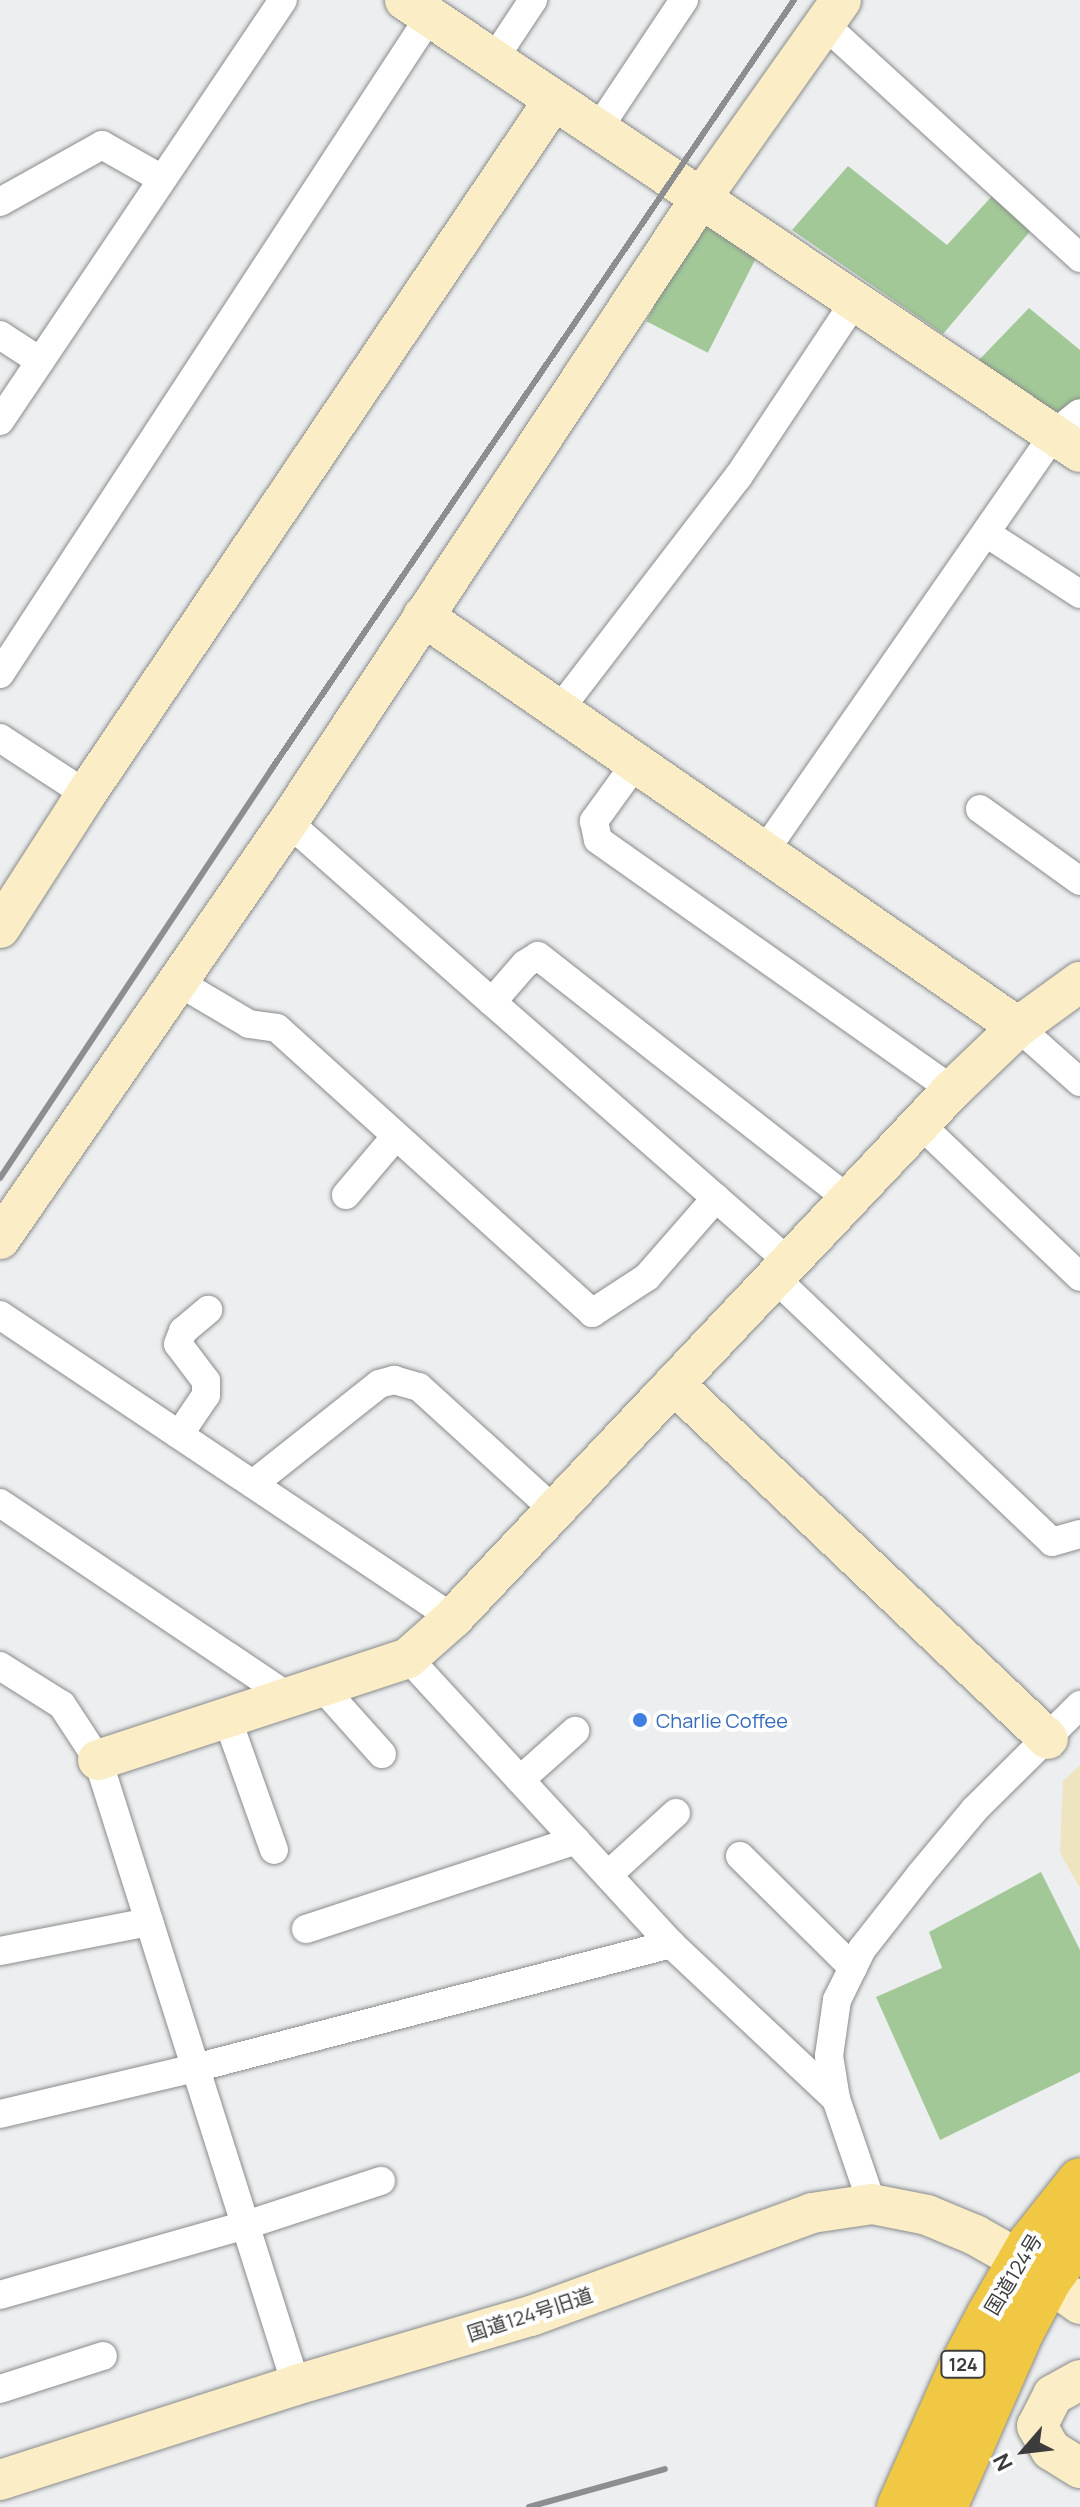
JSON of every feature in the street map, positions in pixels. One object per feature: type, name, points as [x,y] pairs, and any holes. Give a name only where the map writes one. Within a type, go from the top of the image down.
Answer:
[{"type":"highway","name":"国道124号","points":[[899,2507],[961,2367],[1049,2282],[1080,2180]]},
{"type":"highway","name":"国道124号","points":[[945,2507],[1006,2364],[1049,2282],[1080,2238]]},
{"type":"street","points":[[0,421],[283,0]]},
{"type":"street","points":[[494,59],[533,0]]},
{"type":"street","points":[[598,129],[684,0]]},
{"type":"street","points":[[0,674],[418,8],[855,301],[1071,433],[986,533],[764,852]]},
{"type":"street","points":[[0,1239],[288,822],[701,198],[832,12],[1080,258]]},
{"type":"street","points":[[0,928],[86,794],[554,100]]},
{"type":"street","points":[[0,202],[102,145],[162,179]]},
{"type":"street","points":[[559,710],[738,477],[855,301]]},
{"type":"street","points":[[0,335],[40,361]]},
{"type":"street","points":[[986,533],[1080,594]]},
{"type":"street","points":[[423,616],[1018,1027],[1080,1082]]},
{"type":"street","points":[[0,738],[86,794]]},
{"type":"street","points":[[636,763],[594,821],[598,840],[952,1090]]},
{"type":"street","points":[[980,809],[1080,881]]},
{"type":"street","points":[[288,822],[716,1198],[782,1270],[1052,1542],[1080,1534]]},
{"type":"street","points":[[492,1002],[525,964],[538,956],[851,1201]]},
{"type":"street","points":[[178,982],[249,1024],[277,1028],[592,1313],[647,1277],[716,1198]]},
{"type":"street","points":[[98,1760],[408,1658],[453,1618],[553,1509],[851,1201],[952,1090],[1018,1027],[1080,982]]},
{"type":"street","points":[[920,1124],[1080,1277]]},
{"type":"street","points":[[346,1195],[396,1136]]},
{"type":"street","points":[[179,1435],[206,1395],[206,1381],[178,1344],[183,1331],[208,1310]]},
{"type":"street","points":[[0,1315],[453,1618]]},
{"type":"street","points":[[253,1484],[379,1384],[394,1380],[419,1387],[553,1509]]},
{"type":"street","points":[[675,1385],[1048,1739]]},
{"type":"street","points":[[0,1503],[306,1692],[382,1754]]},
{"type":"street","points":[[408,1658],[671,1944],[836,2099]]},
{"type":"street","points":[[0,1666],[62,1705],[98,1760],[296,2385]]},
{"type":"street","points":[[872,2204],[836,2099],[829,2056],[837,2000],[862,1949],[966,1820],[1080,1705]]},
{"type":"street","points":[[227,1718],[274,1850]]},
{"type":"street","points":[[520,1780],[575,1731]]},
{"type":"street","points":[[608,1875],[676,1813]]},
{"type":"street","points":[[306,1929],[576,1840]]},
{"type":"street","points":[[740,1856],[853,1968]]},
{"type":"street","points":[[0,1951],[149,1922]]},
{"type":"street","points":[[0,2114],[195,2068],[671,1944]]},
{"type":"street","points":[[0,2295],[246,2225],[381,2181]]},
{"type":"street","name":"国道124号旧道","points":[[0,2480],[296,2385],[531,2316],[812,2213],[872,2204],[927,2215],[975,2235],[1049,2282]]},
{"type":"street","points":[[0,2389],[103,2356]]},
{"type":"street","points":[[1080,2380],[1053,2395],[1037,2426],[1051,2450],[1080,2468]]},
{"type":"green space","points":[[848,166],[947,245],[993,195],[1032,229],[943,334],[792,230]]},
{"type":"green space","points":[[699,218],[760,249],[708,353],[646,321]]},
{"type":"green space","points":[[1029,308],[1080,350],[1080,399],[1057,420],[979,360]]},
{"type":"green space","points":[[1041,1872],[1080,1950],[1080,2072],[940,2140],[876,1997],[942,1968],[929,1932]]},
{"type":"sand","points":[[1080,1765],[1080,1888],[1060,1853],[1063,1781]]},
{"type":"railway","points":[[0,1178],[271,770],[794,0]]},
{"type":"railway","points":[[529,2507],[665,2469]]},
{"type":"place","name":"Charlie Coffee","points":[[640,1720]]}]
